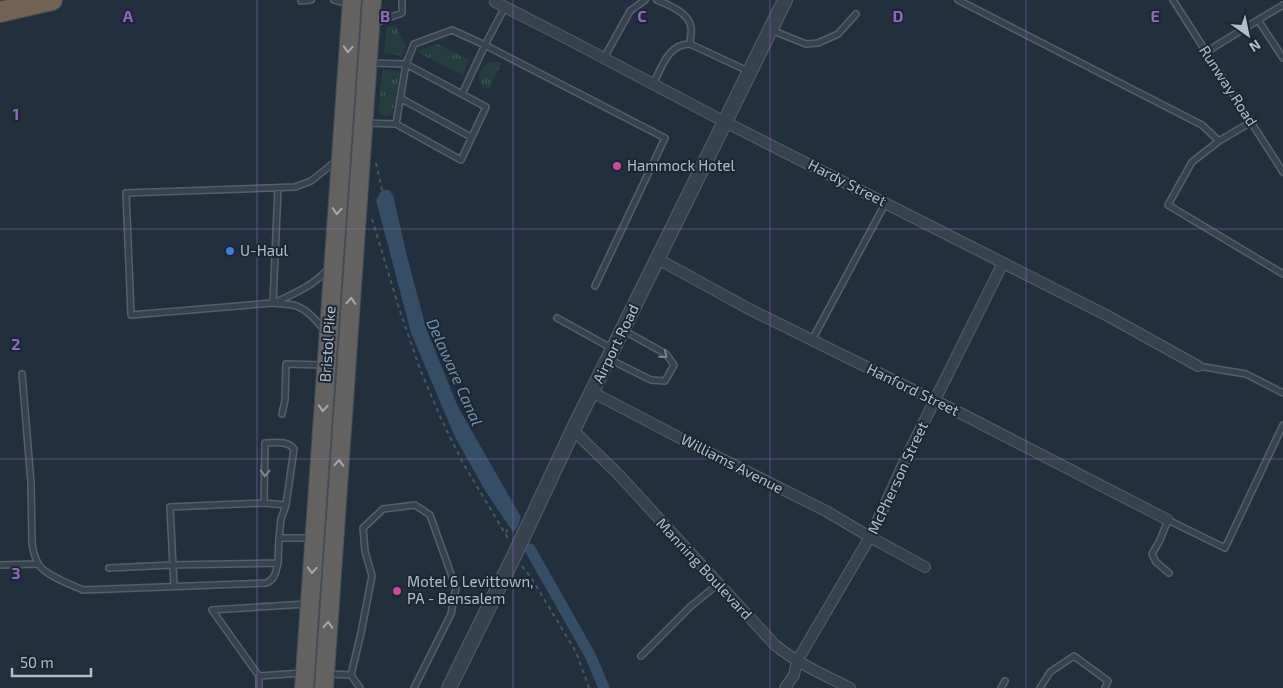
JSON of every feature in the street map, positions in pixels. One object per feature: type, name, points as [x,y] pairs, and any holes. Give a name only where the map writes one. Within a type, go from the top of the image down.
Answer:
[{"type":"highway","points":[[0,12],[52,0]]},
{"type":"highway","name":"Bristol Pike","points":[[324,681],[372,0]]},
{"type":"highway","name":"Bristol Pike","points":[[304,681],[352,2]]},
{"type":"street","name":"Airport Road","points":[[449,688],[516,554],[573,430],[785,0]]},
{"type":"street","name":"Hardy Street","points":[[495,2],[1106,315],[1198,366]]},
{"type":"street","name":"Hanford Street","points":[[658,259],[749,309],[935,400],[1168,520]]},
{"type":"street","name":"McPherson Street","points":[[785,688],[794,675],[797,661],[870,537],[908,454],[1004,263]]},
{"type":"street","name":"Williams Avenue","points":[[592,392],[826,512],[924,566]]},
{"type":"street","name":"Manning Boulevard","points":[[573,430],[618,475],[775,645],[797,661],[850,688]]},
{"type":"lane","points":[[301,1],[311,0]]},
{"type":"lane","points":[[334,0],[352,2]]},
{"type":"lane","points":[[370,25],[402,13],[402,0]]},
{"type":"lane","points":[[604,58],[630,11],[645,0]]},
{"type":"lane","points":[[657,0],[684,14],[689,21],[691,29],[690,44]]},
{"type":"lane","points":[[958,0],[1202,125],[1219,141]]},
{"type":"lane","name":"Runway Road","points":[[1173,0],[1283,172]]},
{"type":"lane","points":[[1206,52],[1283,5]]},
{"type":"lane","points":[[462,94],[505,7]]},
{"type":"lane","points":[[771,30],[806,44],[818,43],[838,34],[856,14]]},
{"type":"lane","points":[[1258,20],[1283,58]]},
{"type":"lane","points":[[396,124],[406,64],[414,44],[452,30],[485,45],[665,138],[595,286]]},
{"type":"lane","points":[[653,84],[668,55],[685,44],[690,44],[750,72]]},
{"type":"lane","points":[[363,123],[396,124],[460,160],[486,107],[406,64],[367,63]]},
{"type":"lane","points":[[400,98],[471,137]]},
{"type":"lane","points":[[1251,122],[1219,141],[1192,162],[1168,205],[1283,274]]},
{"type":"lane","points":[[328,340],[317,321],[294,305],[273,303],[130,314],[126,193],[295,187],[311,181],[341,156]]},
{"type":"lane","points":[[273,303],[278,188]]},
{"type":"lane","points":[[812,340],[886,203]]},
{"type":"lane","points":[[273,303],[310,285],[334,263]]},
{"type":"lane","points":[[557,318],[651,380],[665,381],[674,365],[666,354],[623,330]]},
{"type":"lane","points":[[282,414],[286,400],[286,364],[326,365]]},
{"type":"lane","points":[[1198,366],[1246,374],[1283,393]]},
{"type":"lane","points":[[22,374],[31,483],[33,551],[39,566],[63,582],[83,590],[266,583],[274,578],[278,563],[278,538],[281,519],[286,505],[294,449],[287,443],[265,443],[264,503]]},
{"type":"lane","points":[[1169,573],[1156,562],[1152,554],[1168,520],[1225,548],[1283,425]]},
{"type":"lane","points":[[174,586],[170,507],[264,503],[286,505]]},
{"type":"lane","points":[[350,675],[361,633],[372,576],[364,551],[363,528],[383,509],[416,505],[430,515],[456,588],[451,614],[414,688]]},
{"type":"lane","points":[[278,538],[314,538]]},
{"type":"lane","points":[[109,568],[278,563]]},
{"type":"lane","points":[[0,565],[38,564]]},
{"type":"lane","points":[[641,656],[690,607],[718,584]]},
{"type":"lane","points":[[259,688],[259,676],[212,610],[310,604]]},
{"type":"lane","points":[[1040,688],[1050,672],[1074,656],[1108,681],[1105,688]]},
{"type":"lane","points":[[324,681],[350,675]]},
{"type":"lane","points":[[350,675],[360,688]]},
{"type":"lane","points":[[259,676],[304,681]]},
{"type":"lane","points":[[1001,688],[1005,682]]},
{"type":"path","points":[[374,159],[382,190]]},
{"type":"path","points":[[371,217],[420,369],[442,421],[463,463],[506,533],[509,525]]},
{"type":"path","points":[[519,563],[532,580],[576,652],[589,688]]},
{"type":"green space","points":[[395,25],[406,46],[403,56],[384,53],[387,27]]},
{"type":"green space","points":[[438,44],[469,60],[463,75],[419,53],[422,49]]},
{"type":"green space","points":[[491,62],[502,62],[489,89],[481,84],[479,76],[483,68]]},
{"type":"green space","points":[[398,70],[400,74],[392,115],[386,116],[380,114],[379,109],[382,71]]},
{"type":"water","points":[[382,190],[389,190],[393,195],[426,328],[458,407],[521,517],[518,527],[513,532],[486,492],[455,437],[411,333],[376,200]]},
{"type":"waterway","name":"Delaware Canal","points":[[530,549],[591,657],[604,688]]},
{"type":"place","name":"Hammock Hotel","points":[[617,166]]},
{"type":"place","name":"U-Haul","points":[[230,251]]},
{"type":"place","name":"Motel 6 Levittown, PA - Bensalem","points":[[397,591]]}]
